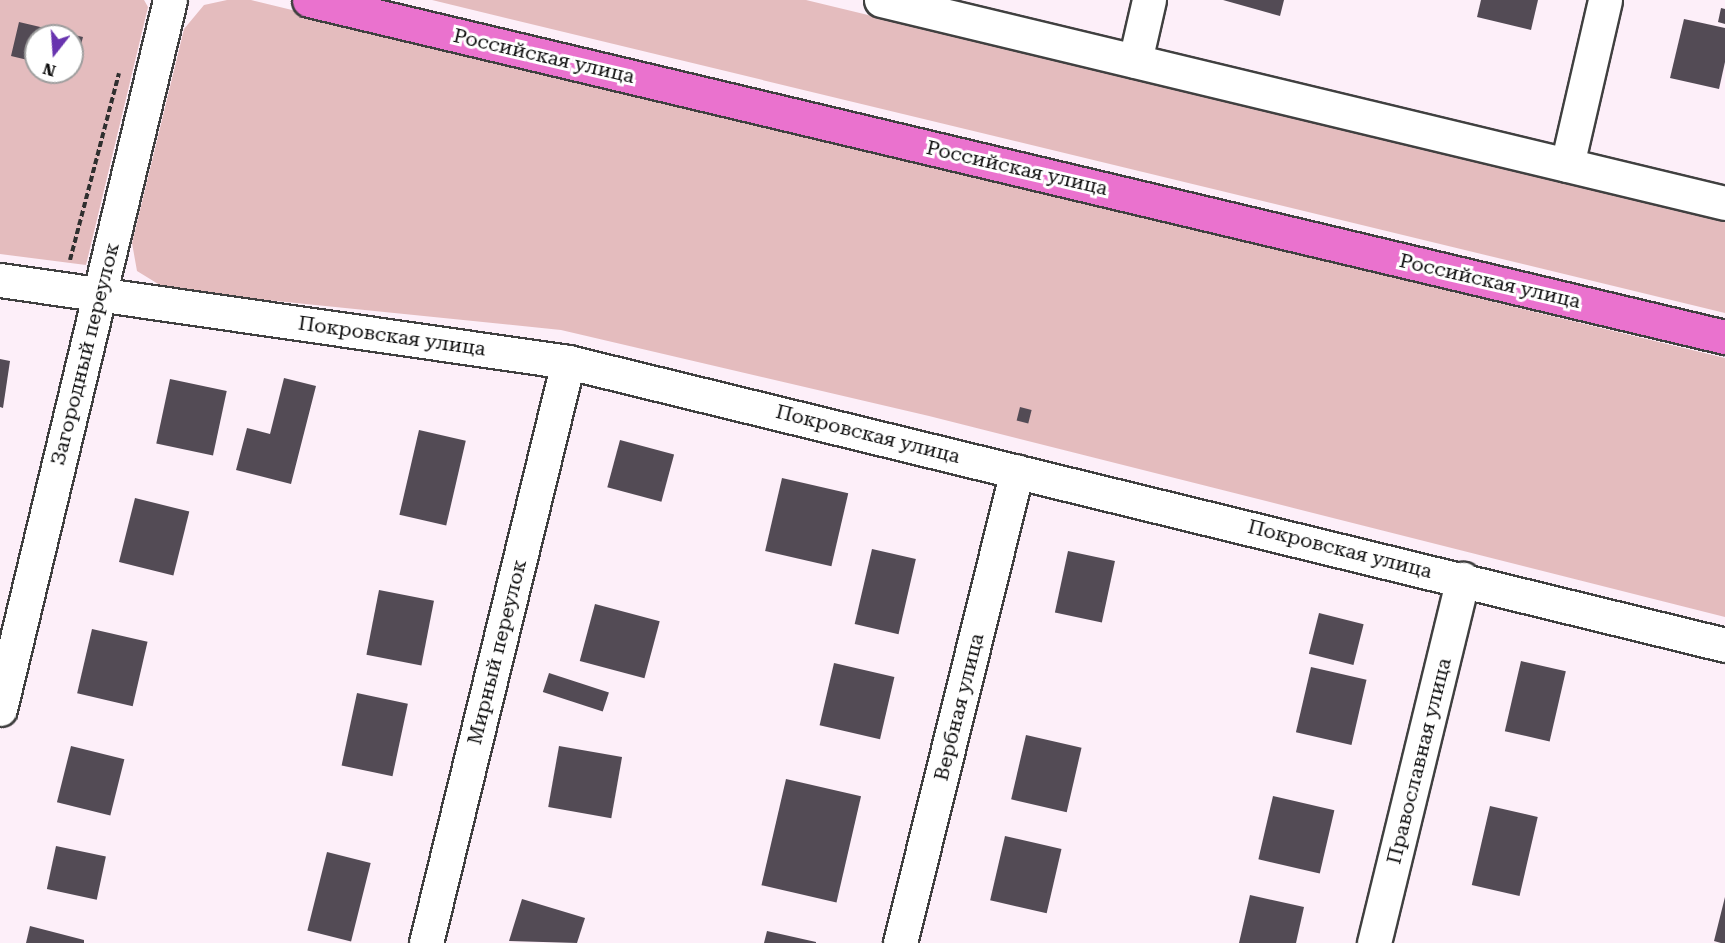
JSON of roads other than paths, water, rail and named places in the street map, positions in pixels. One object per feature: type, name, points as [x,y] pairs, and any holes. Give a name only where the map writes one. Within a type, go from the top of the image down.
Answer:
[{"type":"main road","name":"Российская улица","points":[[309,0],[1725,337]]},
{"type":"street","name":"Загородный переулок","points":[[0,709],[170,0]]},
{"type":"street","points":[[881,0],[1725,204]]},
{"type":"street","points":[[1135,61],[1149,0]]},
{"type":"street","points":[[1567,165],[1605,0]]},
{"type":"street","name":"Покровская улица","points":[[0,279],[568,362],[1463,579],[1725,645]]},
{"type":"street","name":"Мирный переулок","points":[[426,943],[568,362]]},
{"type":"street","name":"Вербная улица","points":[[900,943],[1017,471]]},
{"type":"street","name":"Православная улица","points":[[1374,943],[1463,579]]}]
